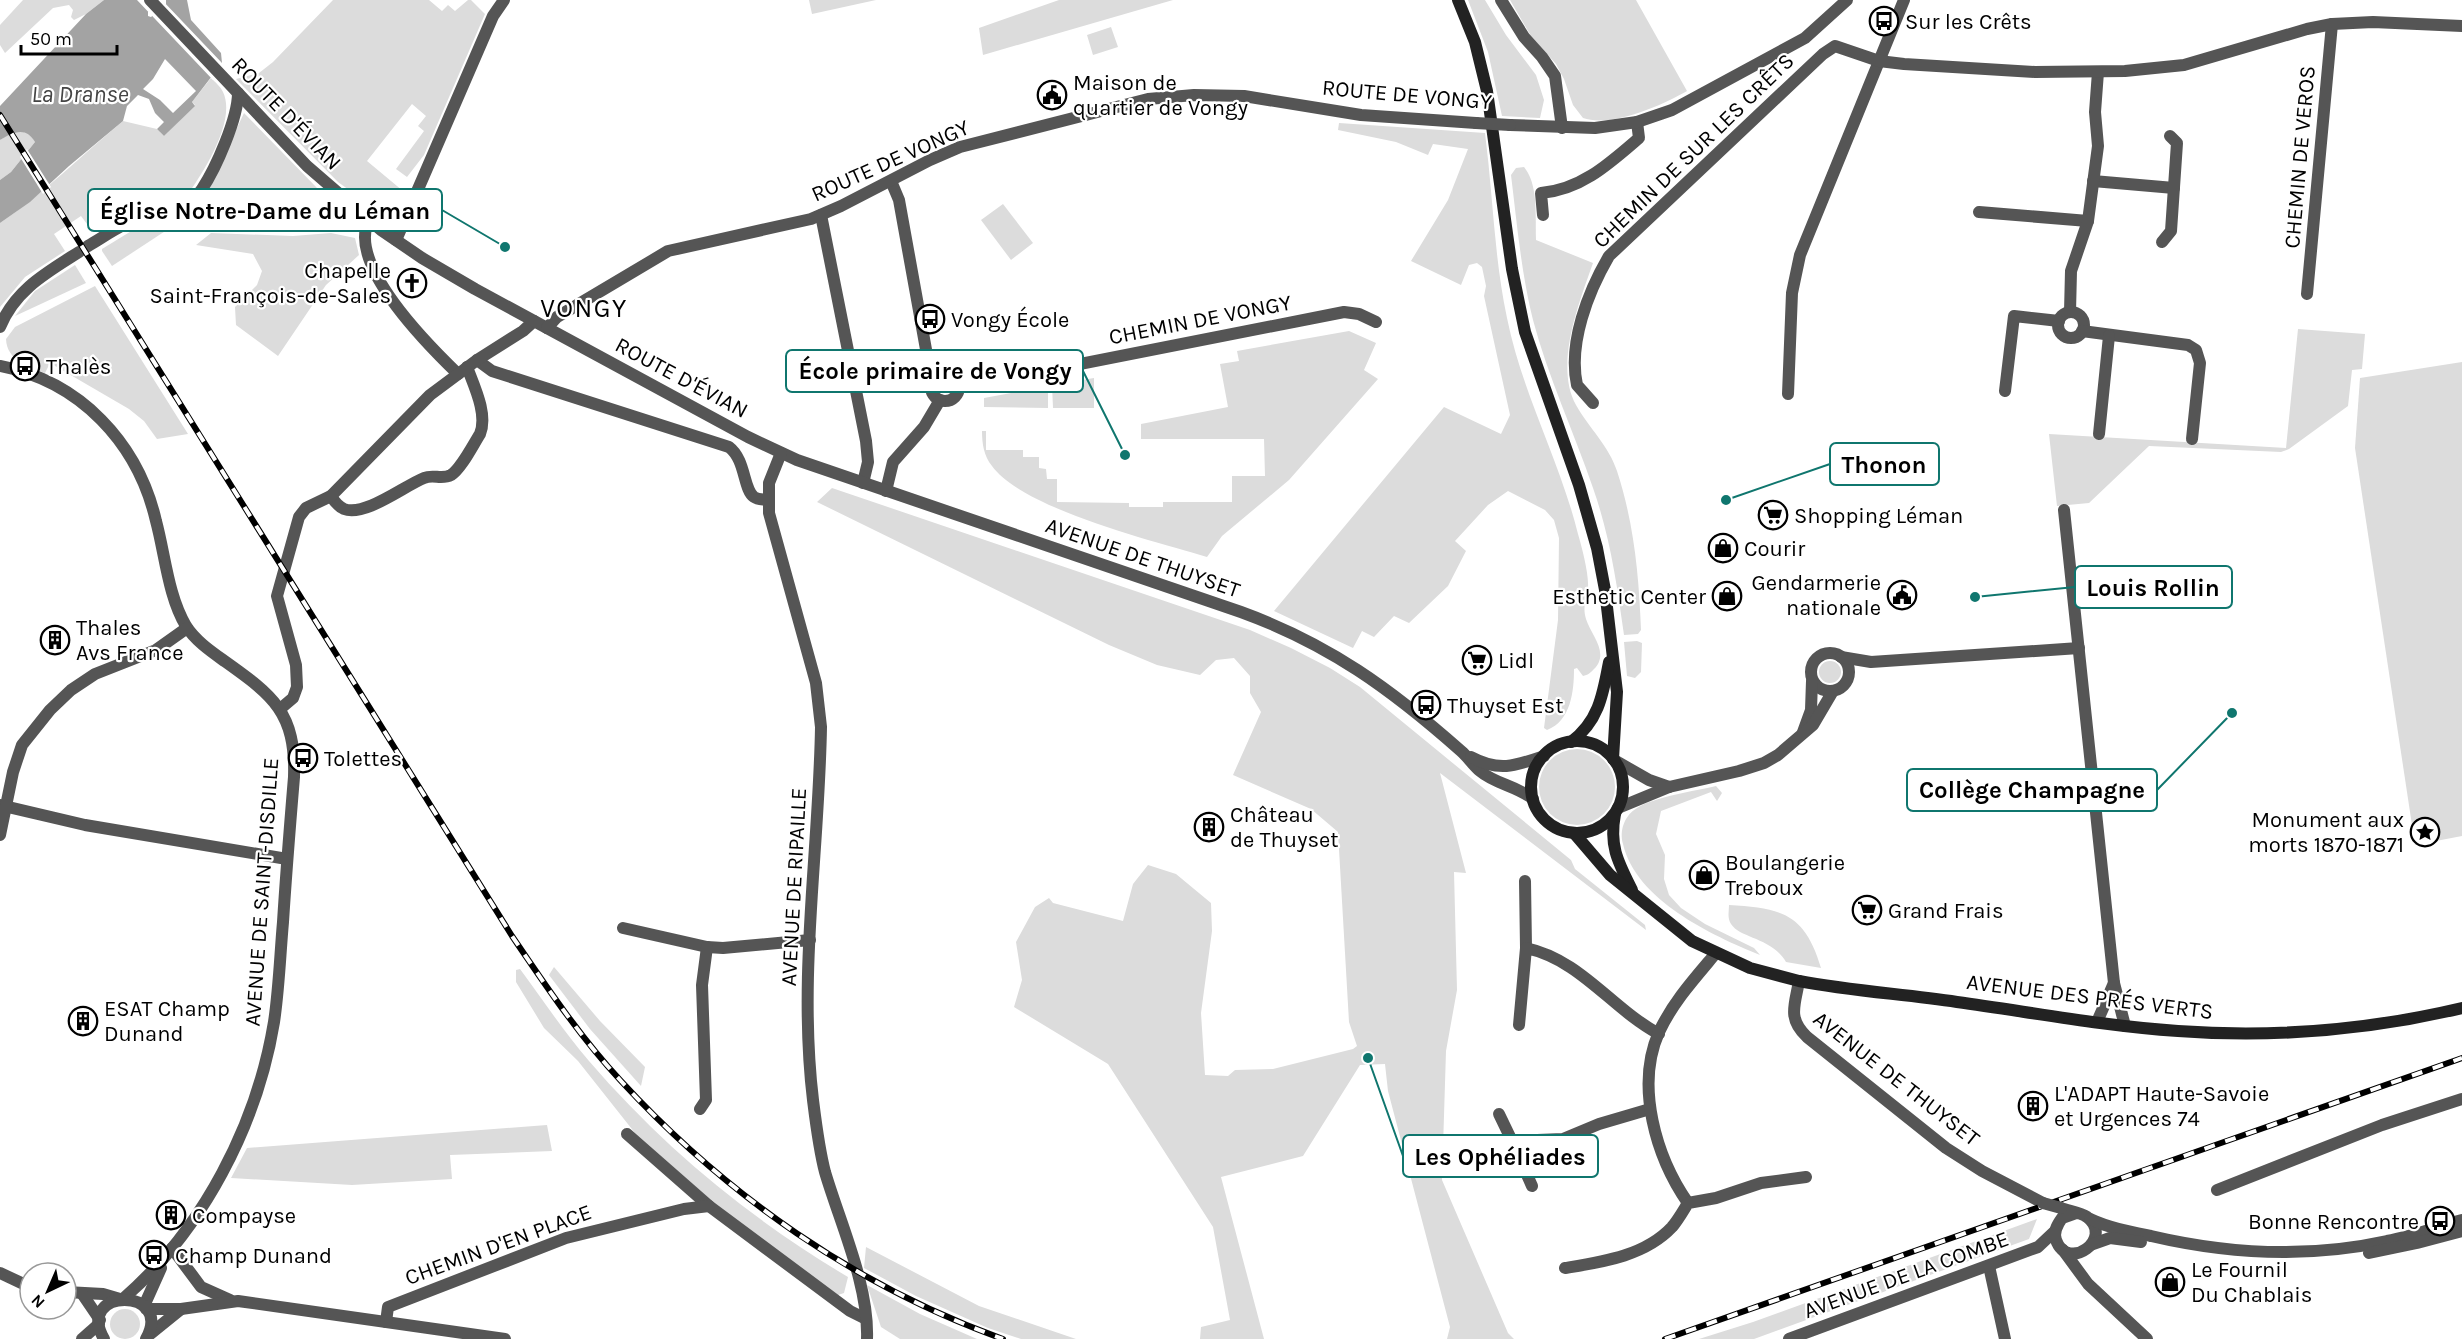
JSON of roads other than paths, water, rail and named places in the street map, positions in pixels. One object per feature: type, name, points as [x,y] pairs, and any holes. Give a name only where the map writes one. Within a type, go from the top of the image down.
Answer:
[{"type":"main road","points":[[1458,0],[1475,42],[1489,99],[1510,254],[1522,322],[1536,369],[1572,465],[1592,527],[1605,591],[1610,649],[1617,692],[1614,759],[1623,781],[1623,792],[1612,836],[1614,852],[1632,891]]},
{"type":"main road","points":[[1571,742],[1587,728],[1599,708],[1610,649]]},
{"type":"main road","points":[[1614,759],[1594,745],[1571,742],[1557,746],[1544,756],[1533,776],[1533,799],[1539,812],[1548,822],[1560,830],[1574,833],[1597,829],[1617,811]]},
{"type":"main road","points":[[1574,833],[1610,875],[1681,933],[1716,953]]},
{"type":"main road","name":"AVENUE DES PRÉS VERTS","points":[[1716,953],[1758,971],[1799,981],[2125,1026],[2200,1032],[2299,1032],[2395,1022],[2462,1008]]},
{"type":"street","name":"ROUTE D'ÉVIAN","points":[[150,0],[226,81],[238,99],[345,201],[396,240],[438,268],[781,453]]},
{"type":"street","points":[[396,240],[493,16],[504,0]]},
{"type":"street","points":[[1501,0],[1524,36],[1555,76],[1562,128]]},
{"type":"street","name":"ROUTE DE VONGY","points":[[547,328],[556,317],[668,250],[821,215],[960,147],[1113,107],[1169,96],[1206,94],[1244,96],[1361,116],[1562,128],[1594,128],[1637,122],[1672,110],[1787,50],[1817,30],[1847,0]]},
{"type":"street","points":[[1788,394],[1792,293],[1800,255],[1904,0]]},
{"type":"street","points":[[1880,61],[1990,70],[2098,72],[2164,69],[2184,66],[2307,29],[2332,24],[2373,22],[2462,26]]},
{"type":"street","name":"CHEMIN DE VEROS","points":[[2307,294],[2332,24]]},
{"type":"street","name":"CHEMIN DE SUR LES CRÊTS","points":[[1593,403],[1577,385],[1576,349],[1590,296],[1609,256],[1834,46],[1880,61]]},
{"type":"street","points":[[2070,312],[2071,271],[2088,221],[2098,146],[2095,112],[2098,72]]},
{"type":"street","points":[[178,213],[206,183],[235,119],[238,99]]},
{"type":"street","points":[[1544,215],[1541,193],[1566,189],[1614,160],[1639,138],[1637,122]]},
{"type":"street","points":[[2162,242],[2171,231],[2177,143],[2170,136]]},
{"type":"street","points":[[891,181],[899,200],[927,355],[937,376],[932,389],[940,400]]},
{"type":"street","points":[[2093,181],[2174,188]]},
{"type":"street","points":[[0,327],[10,307],[24,290],[84,249],[140,218],[178,213],[236,217],[315,216],[331,212],[345,201]]},
{"type":"street","points":[[1979,212],[2088,221]]},
{"type":"street","points":[[821,215],[866,441],[868,462],[863,483]]},
{"type":"street","points":[[369,220],[364,238],[382,288],[419,335],[467,367],[492,370],[723,444],[739,457],[750,492],[757,499],[768,500]]},
{"type":"street","name":"CHEMIN DE VONGY","points":[[959,385],[984,383],[1344,312],[1359,314],[1376,322]]},
{"type":"street","points":[[2070,312],[2082,318],[2082,331],[2075,337],[2066,337],[2059,330],[2059,321],[2063,314],[2070,312]]},
{"type":"street","points":[[2005,391],[2014,316],[2059,321]]},
{"type":"street","points":[[0,366],[41,378],[77,398],[101,418],[122,443],[151,502],[175,601],[188,628],[201,644],[263,690],[280,709],[295,694],[297,673],[295,657],[277,591],[298,517],[306,508],[331,496],[422,402],[467,367],[523,331],[534,321]]},
{"type":"street","points":[[2082,331],[2188,345],[2196,350],[2200,363],[2192,439]]},
{"type":"street","points":[[2099,434],[2109,336]]},
{"type":"street","points":[[331,496],[339,506],[354,509],[379,503],[397,491],[428,476],[444,478],[453,474],[480,434],[482,427],[477,395],[467,367]]},
{"type":"street","points":[[937,376],[951,374],[959,385],[954,398],[940,400]]},
{"type":"street","points":[[886,491],[893,462],[924,428],[940,400]]},
{"type":"street","name":"AVENUE DE THUYSET","points":[[781,453],[1241,612],[1289,631],[1334,654],[1379,683],[1464,753],[1486,775],[1533,799]]},
{"type":"street","name":"AVENUE DE RIPAILLE","points":[[781,453],[771,476],[768,500],[773,535],[811,662],[820,705],[821,749],[810,940],[808,1040],[817,1129],[825,1170],[851,1252],[867,1322],[874,1339]]},
{"type":"street","points":[[2064,510],[2114,983],[2125,1026]]},
{"type":"street","points":[[0,835],[3,806],[22,745],[60,700],[95,674],[156,650],[188,628]]},
{"type":"street","points":[[1801,736],[1811,710],[1811,667],[1819,656],[1828,652],[1841,657],[1871,662],[2079,648]]},
{"type":"street","points":[[1841,657],[1847,664],[1848,676]]},
{"type":"street","points":[[1812,681],[1819,688],[1833,691],[1842,687],[1848,676],[1871,662]]},
{"type":"street","points":[[1617,811],[1669,787],[1757,766],[1778,755],[1819,718],[1833,691]]},
{"type":"street","name":"AVENUE DE SAINT-DISDILLE","points":[[100,1322],[107,1305],[122,1299],[172,1248],[199,1210],[231,1155],[258,1089],[275,1016],[294,753],[291,734],[280,709]]},
{"type":"street","name":"AVENUE DE THUYSET","points":[[1464,753],[1487,764],[1500,767],[1512,766],[1544,756]]},
{"type":"street","points":[[1614,759],[1642,777],[1669,787]]},
{"type":"street","points":[[3,806],[76,824],[287,860]]},
{"type":"street","points":[[1518,1025],[1526,948],[1525,881]]},
{"type":"street","points":[[623,928],[706,947],[723,948],[810,940]]},
{"type":"street","points":[[700,1109],[706,1100],[702,985],[706,947]]},
{"type":"street","points":[[1526,948],[1558,958],[1577,970],[1642,1025],[1659,1034]]},
{"type":"street","points":[[1688,1203],[1676,1186],[1666,1164],[1650,1109],[1652,1057],[1659,1034],[1676,1002],[1716,953]]},
{"type":"street","name":"AVENUE DE THUYSET","points":[[1799,981],[1793,1015],[1798,1028],[1929,1135],[1982,1171],[2056,1211],[2076,1213]]},
{"type":"street","points":[[2097,1022],[2114,983]]},
{"type":"street","points":[[2217,1190],[2382,1125],[2462,1099]]},
{"type":"street","points":[[1512,1141],[1563,1139],[1621,1116],[1650,1109]]},
{"type":"street","points":[[1499,1114],[1532,1186]]},
{"type":"street","points":[[627,1134],[709,1206],[867,1322]]},
{"type":"street","points":[[1565,1268],[1620,1258],[1640,1249],[1672,1227],[1688,1203],[1716,1198],[1761,1183],[1806,1177]]},
{"type":"street","name":"CHEMIN D'EN PLACE","points":[[386,1322],[388,1307],[566,1238],[684,1209],[709,1206]]},
{"type":"street","points":[[2056,1211],[2056,1238],[2062,1249],[2097,1292],[2147,1339]]},
{"type":"street","points":[[2056,1229],[2065,1216],[2076,1213],[2110,1227],[2193,1245],[2236,1250],[2290,1252],[2389,1241],[2462,1220]]},
{"type":"street","points":[[2080,1273],[2096,1233],[2090,1220]]},
{"type":"street","name":"AVENUE DE LA COMBE","points":[[1789,1339],[2038,1247],[2056,1229]]},
{"type":"street","points":[[2062,1249],[2075,1254],[2105,1239],[2119,1238],[2211,1254],[2269,1259],[2306,1258],[2381,1251],[2462,1231]]},
{"type":"street","name":"AVENUE DE LA COMBE","points":[[2038,1247],[2062,1249]]},
{"type":"street","points":[[145,1308],[152,1285],[172,1248],[201,1287],[231,1301]]},
{"type":"street","points":[[1989,1266],[2005,1339]]},
{"type":"street","points":[[0,1273],[18,1281]]},
{"type":"street","points":[[78,1293],[103,1294],[135,1300],[145,1308],[151,1320],[147,1338]]},
{"type":"street","points":[[83,1294],[100,1322],[104,1339]]},
{"type":"street","points":[[145,1308],[181,1309],[231,1301],[505,1339]]},
{"type":"street","points":[[147,1338],[181,1309]]},
{"type":"street","points":[[82,1339],[100,1322]]},
{"type":"street","name":"AVENUE DE RIPAILLE","points":[[867,1322],[867,1339]]},
{"type":"water","name":"La Dranse","points":[[104,0],[161,0],[148,12],[148,16],[151,17],[166,4],[166,0],[187,0],[191,20],[221,53],[222,63],[192,102],[195,106],[164,136],[157,129],[164,122],[155,113],[149,99],[138,95],[127,106],[123,121],[30,202],[0,223],[0,180],[11,172],[35,142],[23,132],[14,133],[0,140],[0,106],[86,14]],"holes":[[[165,59],[196,91],[173,113],[160,100],[143,89],[153,79]]]},
{"type":"railway","points":[[0,115],[512,936],[591,1047],[662,1123],[705,1162],[797,1233],[845,1264],[896,1292],[1003,1339]]},
{"type":"railway","points":[[1665,1339],[2462,1058]]},
{"type":"place","name":"Sur les Crêts","points":[[1884,21]]},
{"type":"place","name":"Maison de quartier de Vongy","points":[[1052,95]]},
{"type":"place","name":"Église Notre-Dame du Léman","points":[[505,247]]},
{"type":"place","name":"Chapelle Saint-François-de-Sales","points":[[412,283]]},
{"type":"place","name":"Vongy École","points":[[930,319]]},
{"type":"place","name":"Thalès","points":[[25,366]]},
{"type":"place","name":"École primaire de Vongy","points":[[1125,455]]},
{"type":"place","name":"Thonon","points":[[1726,500]]},
{"type":"place","name":"Shopping Léman","points":[[1773,515]]},
{"type":"place","name":"Courir","points":[[1723,548]]},
{"type":"place","name":"Gendarmerie nationale","points":[[1902,595]]},
{"type":"place","name":"Esthetic Center","points":[[1727,596]]},
{"type":"place","name":"Louis Rollin","points":[[1975,597]]},
{"type":"place","name":"Thales Avs France","points":[[55,640]]},
{"type":"place","name":"Lidl","points":[[1477,660]]},
{"type":"place","name":"Thuyset Est","points":[[1426,705]]},
{"type":"place","name":"Collège Champagne","points":[[2232,713]]},
{"type":"place","name":"Tolettes","points":[[303,758]]},
{"type":"place","name":"Château de Thuyset","points":[[1209,827]]},
{"type":"place","name":"Monument aux morts 1870-1871","points":[[2425,832]]},
{"type":"place","name":"Boulangerie Treboux","points":[[1704,875]]},
{"type":"place","name":"Grand Frais","points":[[1867,910]]},
{"type":"place","name":"ESAT Champ Dunand","points":[[83,1021]]},
{"type":"place","name":"Les Ophéliades","points":[[1368,1058]]},
{"type":"place","name":"L'ADAPT Haute-Savoie et Urgences 74","points":[[2033,1106]]},
{"type":"place","name":"Compayse","points":[[171,1215]]},
{"type":"place","name":"Bonne Rencontre","points":[[2440,1221]]},
{"type":"place","name":"Champ Dunand","points":[[154,1255]]},
{"type":"place","name":"Le Fournil Du Chablais","points":[[2170,1282]]},
{"type":"district","name":"VONGY","points":[[584,308]]}]
